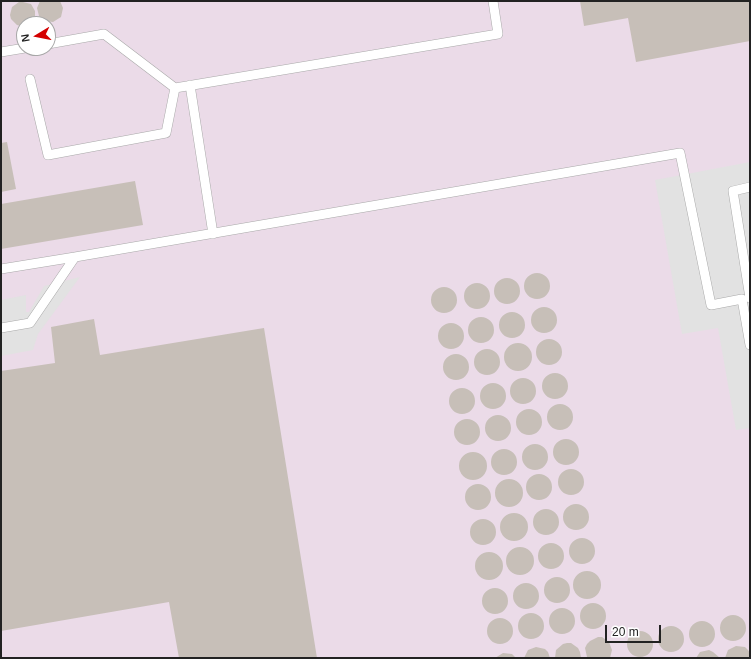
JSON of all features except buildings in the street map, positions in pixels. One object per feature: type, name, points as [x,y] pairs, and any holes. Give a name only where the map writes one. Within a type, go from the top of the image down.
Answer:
[{"type":"lane","points":[[56,43],[104,34],[176,88],[498,34],[492,1]]},
{"type":"lane","points":[[1,52],[16,50]]},
{"type":"lane","points":[[30,79],[48,155],[166,133],[176,88]]},
{"type":"lane","points":[[190,85],[213,234]]},
{"type":"lane","points":[[1,269],[213,234],[680,153],[711,306],[748,298]]},
{"type":"lane","points":[[750,188],[733,191],[746,246],[750,345]]},
{"type":"lane","points":[[1,328],[30,323],[75,257]]},
{"type":"shaded area","points":[[1,1],[750,1],[750,658],[1,658]]},
{"type":"shaded area","points":[[750,162],[750,428],[736,430],[718,328],[682,334],[655,180]]},
{"type":"shaded area","points":[[80,277],[38,334],[33,350],[1,356],[1,300],[26,295],[26,312],[29,312],[44,286]]}]
